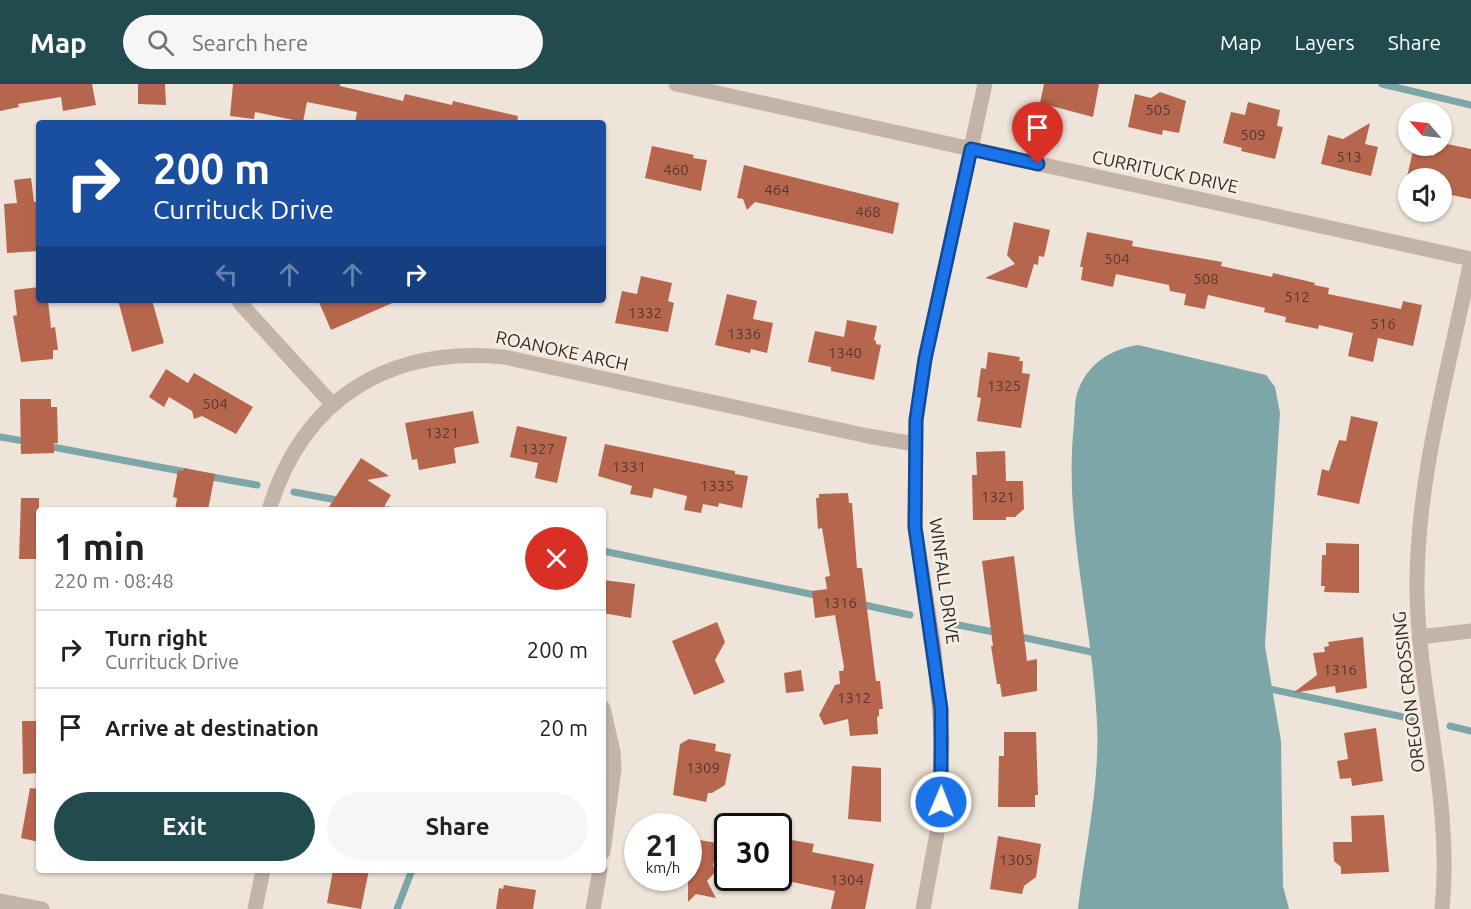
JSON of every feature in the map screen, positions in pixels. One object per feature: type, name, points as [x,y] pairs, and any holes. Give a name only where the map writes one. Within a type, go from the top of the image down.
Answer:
[{"type":"street","name":"CURRITUCK DRIVE","points":[[676,84],[1471,259]]},
{"type":"street","name":"WINFALL DRIVE","points":[[923,909],[937,833],[942,742],[934,648],[915,527],[915,444],[925,359],[985,84]]},
{"type":"street","name":"OREGON CROSSING","points":[[1442,909],[1445,883],[1442,795],[1419,637],[1417,593],[1422,499],[1471,259]]},
{"type":"street","points":[[240,303],[333,405]]},
{"type":"street","name":"ROANOKE ARCH","points":[[269,507],[290,458],[303,438],[333,405],[376,376],[409,363],[468,354],[504,357],[868,436],[915,444]]},
{"type":"street","points":[[1419,637],[1471,631]]},
{"type":"street","points":[[606,721],[613,752],[614,769],[606,829]]},
{"type":"street","points":[[255,909],[262,873]]},
{"type":"street","points":[[593,909],[599,873]]},
{"type":"street","points":[[0,901],[42,909]]},
{"type":"water","points":[[1138,345],[1266,375],[1275,387],[1280,413],[1265,646],[1281,741],[1283,886],[1289,909],[1078,909],[1094,793],[1097,723],[1072,499],[1075,401],[1084,379],[1096,364],[1119,350]]},
{"type":"building","points":[[0,84],[92,84],[96,105],[63,111],[61,97],[18,104],[19,107],[0,111]]},
{"type":"building","points":[[138,84],[165,84],[166,105],[138,104]]},
{"type":"building","points":[[233,84],[340,84],[340,86],[403,101],[405,94],[452,105],[453,101],[518,116],[517,120],[356,120],[357,112],[307,102],[303,120],[255,112],[254,119],[230,116]]},
{"type":"building","points":[[1044,84],[1099,84],[1093,117],[1040,103]]},
{"type":"building","points":[[1160,92],[1186,101],[1179,133],[1163,130],[1162,135],[1128,127],[1135,94],[1151,98]]},
{"type":"building","points":[[1248,102],[1280,110],[1277,126],[1283,127],[1275,159],[1241,151],[1242,148],[1223,143],[1231,112],[1245,115]]},
{"type":"building","points":[[1370,123],[1365,144],[1378,147],[1371,176],[1321,164],[1328,135],[1343,139]]},
{"type":"building","points":[[1452,145],[1471,149],[1471,199],[1452,195],[1452,168],[1409,168],[1412,156],[1452,156]]},
{"type":"building","points":[[652,146],[707,160],[701,191],[645,178]]},
{"type":"building","points":[[744,165],[899,203],[893,234],[755,202],[747,210],[743,199],[737,198]]},
{"type":"building","points":[[31,178],[34,202],[36,202],[36,251],[7,253],[4,204],[17,203],[14,180]]},
{"type":"building","points":[[1014,222],[1050,230],[1044,257],[1039,256],[1038,265],[1034,264],[1027,288],[985,278],[1015,264],[1007,255]]},
{"type":"building","points":[[1087,232],[1133,241],[1132,246],[1222,262],[1221,266],[1272,277],[1273,273],[1315,283],[1314,285],[1329,288],[1328,294],[1401,309],[1403,301],[1422,305],[1413,346],[1378,338],[1373,362],[1348,356],[1353,333],[1319,325],[1318,329],[1285,322],[1286,317],[1264,312],[1265,308],[1208,295],[1205,309],[1184,305],[1186,294],[1170,291],[1169,285],[1116,274],[1113,287],[1081,280],[1083,267],[1080,267]]},
{"type":"building","points":[[641,276],[672,283],[668,301],[674,303],[668,332],[615,323],[622,291],[637,294]]},
{"type":"building","points":[[36,287],[36,303],[48,303],[51,328],[55,327],[58,350],[53,350],[53,359],[21,362],[13,316],[17,315],[14,290]]},
{"type":"building","points":[[727,294],[757,301],[753,319],[773,323],[767,353],[751,349],[750,353],[715,345]]},
{"type":"building","points":[[119,303],[153,303],[164,343],[132,352]]},
{"type":"building","points":[[319,303],[392,303],[331,330]]},
{"type":"building","points":[[847,320],[877,326],[874,340],[876,344],[881,345],[874,380],[831,371],[831,367],[808,362],[815,331],[844,337]]},
{"type":"building","points":[[988,352],[1020,357],[1019,361],[1023,361],[1022,373],[1030,374],[1021,428],[977,421],[981,398],[977,397],[981,368],[986,369]]},
{"type":"building","points":[[166,369],[188,383],[194,373],[253,407],[236,434],[202,416],[194,419],[192,411],[169,397],[164,407],[149,397]]},
{"type":"building","points":[[20,399],[51,399],[51,407],[57,407],[58,443],[54,443],[54,453],[21,454]]},
{"type":"building","points":[[473,411],[479,443],[454,448],[456,463],[419,470],[417,459],[412,460],[405,423]]},
{"type":"building","points":[[1351,416],[1378,422],[1359,504],[1317,495],[1322,469],[1329,471],[1339,440],[1346,441]]},
{"type":"building","points":[[517,426],[567,437],[557,483],[535,478],[538,463],[510,457]]},
{"type":"building","points":[[605,444],[735,471],[735,474],[748,476],[742,508],[719,503],[718,507],[703,504],[701,513],[684,510],[687,496],[654,488],[652,498],[630,494],[632,486],[598,476]]},
{"type":"building","points":[[1005,451],[1006,481],[1023,481],[1024,509],[1015,517],[1006,517],[1006,520],[973,520],[972,475],[977,475],[976,452]]},
{"type":"building","points":[[361,458],[389,476],[367,480],[391,495],[384,507],[329,507]]},
{"type":"building","points":[[184,468],[215,474],[209,507],[176,507],[177,498],[173,497],[178,470],[183,471]]},
{"type":"building","points":[[848,493],[849,503],[852,503],[857,568],[862,568],[876,681],[880,681],[883,709],[879,709],[877,717],[878,734],[850,736],[848,719],[824,725],[819,715],[835,685],[840,684],[839,671],[843,671],[844,667],[835,615],[815,618],[812,591],[827,589],[825,577],[830,576],[822,528],[818,529],[816,498],[819,498],[819,494]]},
{"type":"building","points":[[21,498],[39,498],[39,507],[36,507],[36,559],[19,559]]},
{"type":"building","points":[[1326,543],[1359,544],[1359,593],[1324,592],[1325,586],[1321,586],[1322,555],[1326,555]]},
{"type":"building","points":[[1014,556],[1027,661],[1037,659],[1037,691],[1002,697],[1000,684],[997,684],[991,646],[993,646],[982,561]]},
{"type":"building","points":[[606,580],[635,584],[631,618],[606,614]]},
{"type":"building","points":[[717,622],[725,642],[715,660],[725,682],[694,695],[672,641]]},
{"type":"building","points":[[1363,637],[1367,688],[1336,693],[1335,686],[1293,693],[1317,675],[1313,653],[1325,652],[1324,647],[1329,646],[1328,642]]},
{"type":"building","points":[[801,670],[804,691],[786,693],[784,673]]},
{"type":"building","points":[[22,721],[36,721],[36,773],[23,774]]},
{"type":"building","points":[[1376,728],[1383,781],[1352,786],[1351,778],[1340,779],[1337,761],[1348,759],[1344,733]]},
{"type":"building","points":[[1004,732],[1036,732],[1038,795],[1035,795],[1035,807],[998,807],[999,756],[1004,756]]},
{"type":"building","points":[[689,739],[716,744],[715,751],[731,754],[725,785],[708,793],[706,802],[673,795],[680,744]]},
{"type":"building","points":[[852,766],[881,768],[881,822],[848,819]]},
{"type":"building","points":[[30,788],[36,789],[36,841],[21,838]]},
{"type":"building","points":[[1384,815],[1389,872],[1341,874],[1341,867],[1334,861],[1333,842],[1352,842],[1351,816]]},
{"type":"building","points":[[998,836],[1041,844],[1036,877],[1024,886],[1022,894],[990,889]]},
{"type":"building","points":[[702,840],[714,842],[714,873],[707,881],[716,898],[696,894],[688,902],[688,891],[702,891]]},
{"type":"building","points":[[792,840],[814,844],[812,852],[874,864],[865,909],[831,909],[835,891],[792,882]]},
{"type":"building","points":[[332,873],[368,873],[361,909],[327,903]]},
{"type":"building","points":[[504,885],[536,890],[533,909],[496,909],[499,888],[503,889]]},
{"type":"waterway","points":[[1382,84],[1471,105]]},
{"type":"waterway","points":[[0,437],[30,442]]},
{"type":"waterway","points":[[47,446],[186,472]]},
{"type":"waterway","points":[[206,476],[257,485]]},
{"type":"waterway","points":[[294,492],[342,501]]},
{"type":"waterway","points":[[606,552],[820,596]]},
{"type":"waterway","points":[[860,604],[910,615]]},
{"type":"waterway","points":[[948,623],[999,633]]},
{"type":"waterway","points":[[1016,636],[1096,653]]},
{"type":"waterway","points":[[1265,688],[1413,719]]},
{"type":"waterway","points":[[1450,726],[1471,731]]},
{"type":"waterway","points":[[397,909],[411,873]]},
{"type":"route","points":[[941,802],[941,709],[915,527],[916,420],[925,359],[971,149],[1038,164]]}]
